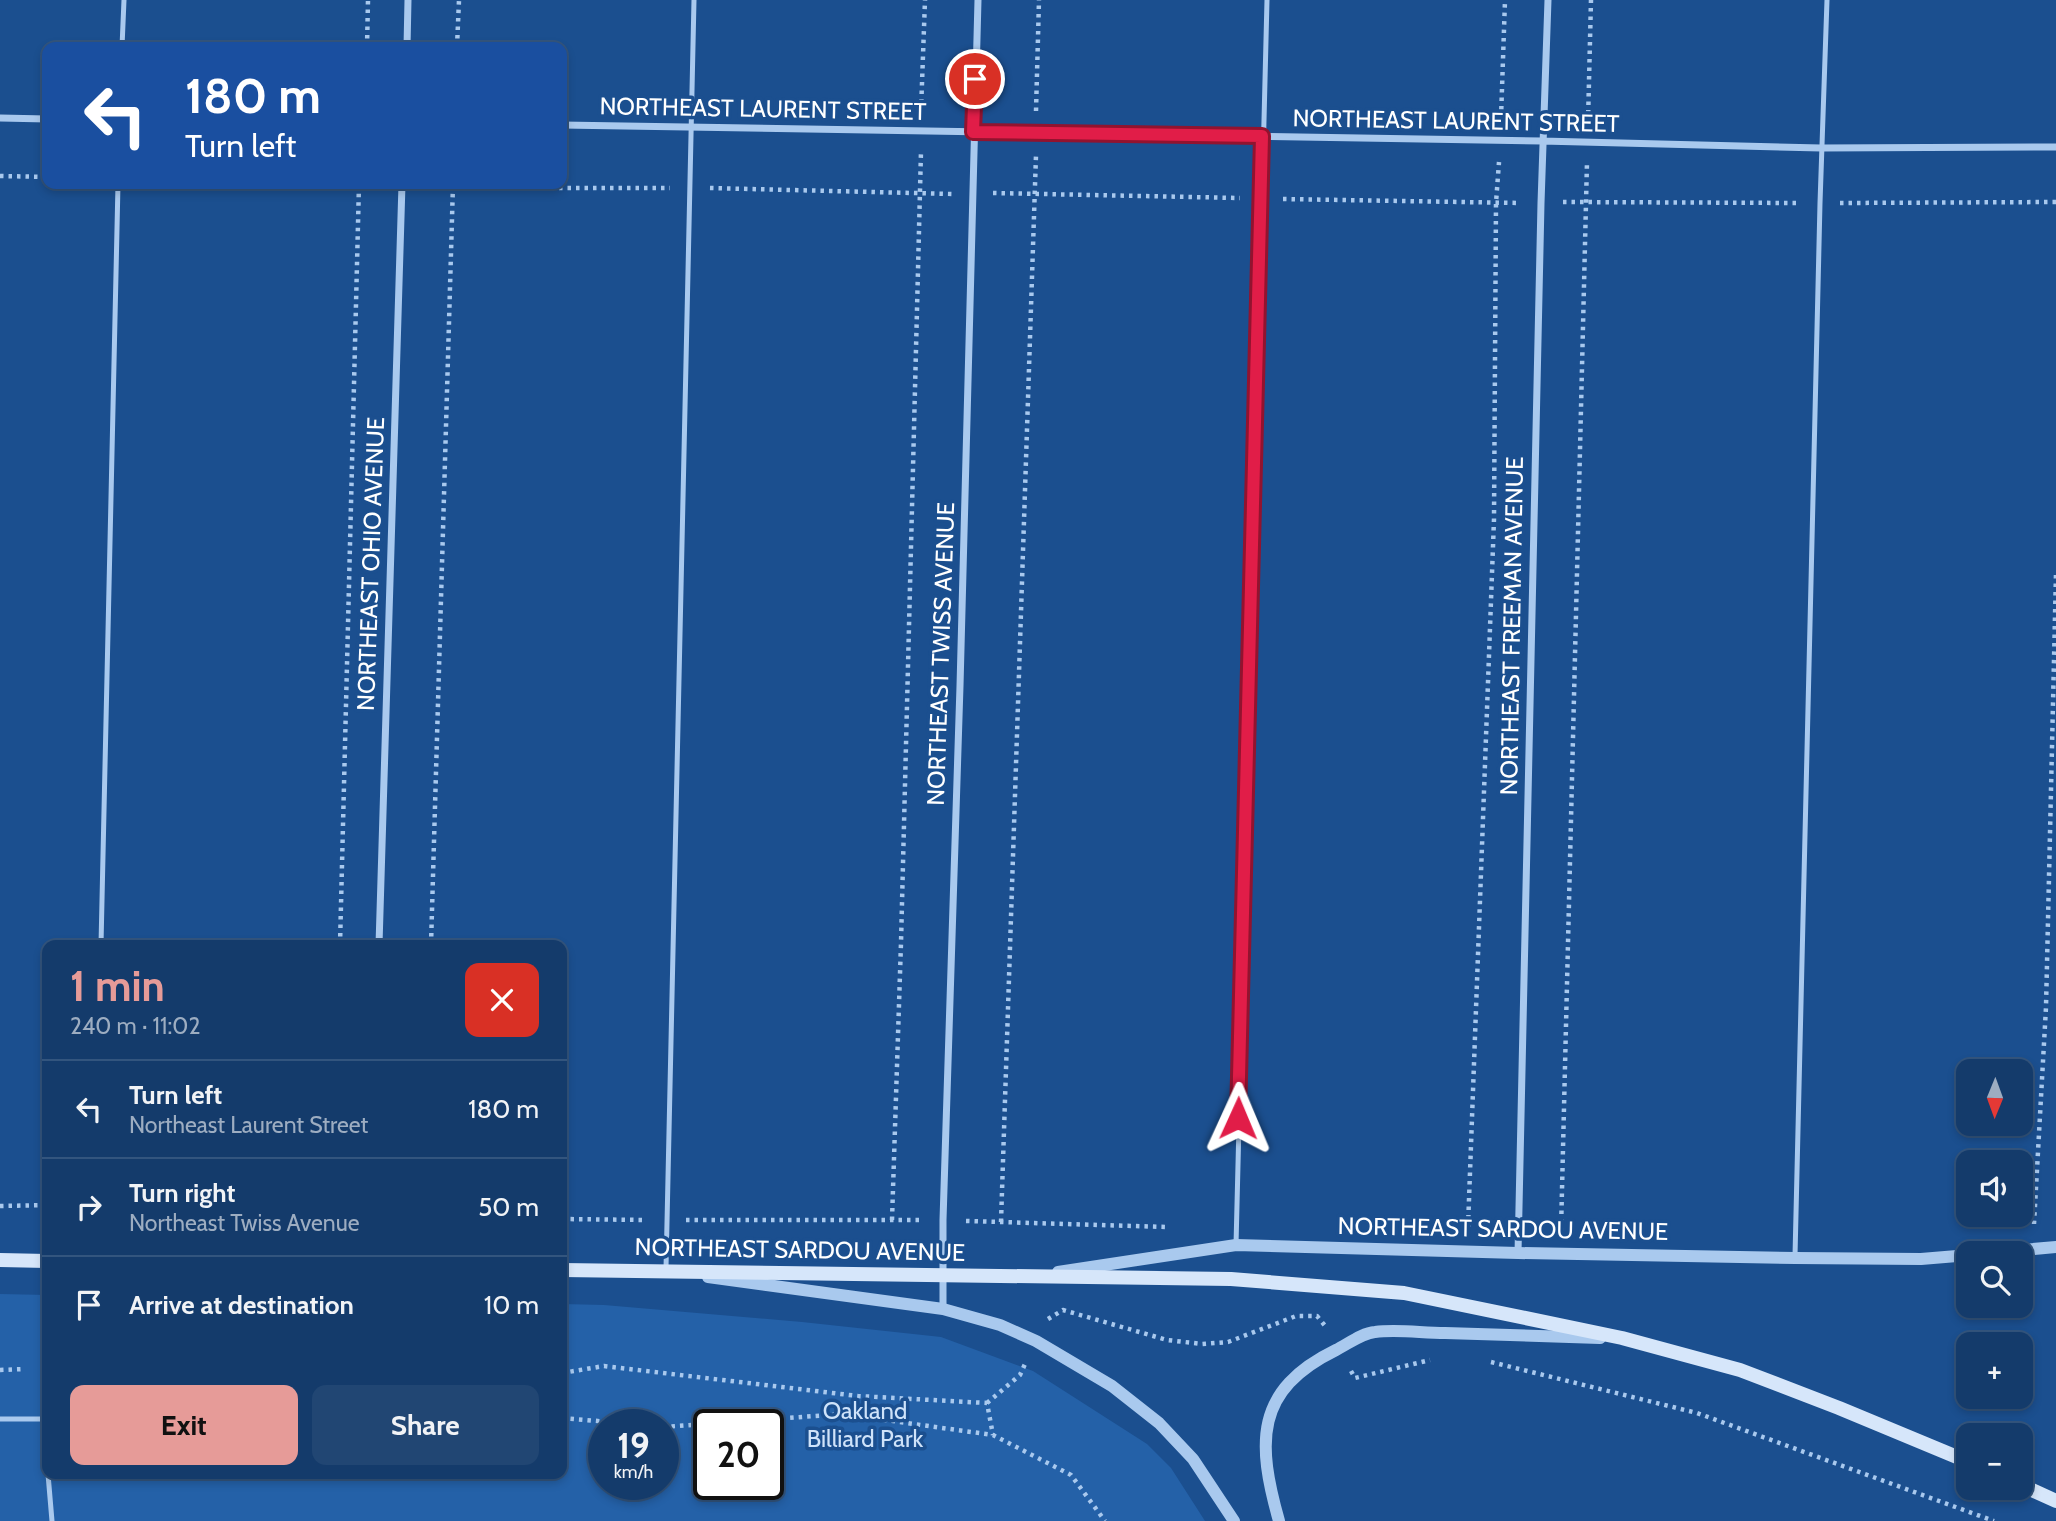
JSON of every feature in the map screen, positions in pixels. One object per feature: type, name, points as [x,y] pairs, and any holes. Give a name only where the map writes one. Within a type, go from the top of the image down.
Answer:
[{"type":"main road","points":[[0,1260],[42,1261]]},
{"type":"main road","name":"NORTHEAST SARDOU AVENUE","points":[[567,1270],[1231,1279],[1404,1293],[1622,1338],[1740,1370],[1956,1457]]},
{"type":"main road","points":[[2033,1490],[2056,1501]]},
{"type":"street","points":[[407,42],[408,0]]},
{"type":"street","name":"NORTHEAST TWISS AVENUE","points":[[943,1309],[978,0]]},
{"type":"street","name":"NORTHEAST FREEMAN AVENUE","points":[[1518,1253],[1542,141],[1548,0]]},
{"type":"street","points":[[0,118],[42,119]]},
{"type":"street","name":"NORTHEAST LAURENT STREET","points":[[567,125],[1501,140],[1821,148],[2056,147]]},
{"type":"street","name":"NORTHEAST OHIO AVENUE","points":[[379,940],[402,189]]},
{"type":"street","name":"NORTHEAST SARDOU AVENUE","points":[[1038,1275],[1237,1245],[1795,1258],[1921,1259],[1956,1256]]},
{"type":"street","points":[[2033,1249],[2056,1247]]},
{"type":"street","points":[[666,1271],[943,1309],[1000,1325],[1036,1341],[1112,1387],[1159,1423],[1193,1459],[1234,1521]]},
{"type":"street","points":[[1279,1521],[1270,1488],[1264,1444],[1269,1415],[1278,1397],[1300,1373],[1324,1355],[1372,1331],[1622,1338]]},
{"type":"lane","points":[[122,42],[124,0]]},
{"type":"lane","points":[[666,1271],[694,0]]},
{"type":"lane","points":[[1237,1245],[1267,0]]},
{"type":"lane","points":[[1795,1258],[1821,148],[1827,0]]},
{"type":"lane","points":[[101,940],[118,189]]},
{"type":"lane","points":[[0,1419],[42,1419]]},
{"type":"lane","points":[[48,1479],[52,1521]]},
{"type":"path","points":[[368,0],[368,42]]},
{"type":"path","points":[[457,42],[459,0]]},
{"type":"path","points":[[892,1220],[925,0]]},
{"type":"path","points":[[1000,1222],[1036,193],[1039,0]]},
{"type":"path","points":[[1467,1232],[1494,519],[1496,203],[1501,140],[1505,0]]},
{"type":"path","points":[[1561,1232],[1591,0]]},
{"type":"path","points":[[0,176],[42,177]]},
{"type":"path","points":[[567,187],[971,195],[1036,193],[1496,203],[2056,202]]},
{"type":"path","points":[[340,940],[359,189]]},
{"type":"path","points":[[430,940],[453,189]]},
{"type":"path","points":[[2032,1241],[2046,1007],[2056,573]]},
{"type":"path","points":[[0,1206],[42,1205]]},
{"type":"path","points":[[567,1219],[667,1221]]},
{"type":"path","points":[[567,1372],[604,1366],[858,1396],[987,1403],[1020,1375],[1045,1321],[1063,1310],[1167,1340],[1202,1344],[1228,1342],[1296,1316],[1317,1316],[1340,1348],[1354,1378],[1432,1360]]},
{"type":"path","points":[[1482,1361],[1697,1413],[1994,1521]]},
{"type":"path","points":[[987,1403],[993,1435]]},
{"type":"path","points":[[679,1426],[842,1414],[993,1435],[1070,1475],[1105,1521]]},
{"type":"path","points":[[567,1418],[588,1420]]},
{"type":"green space","name":"Oakland Billiard Park","points":[[0,1294],[42,1295],[42,1479],[567,1479],[567,1304],[802,1322],[941,1337],[1033,1371],[1147,1444],[1171,1468],[1205,1521],[0,1521]]},
{"type":"route","points":[[975,79],[973,132],[1262,136],[1238,1118]]}]
